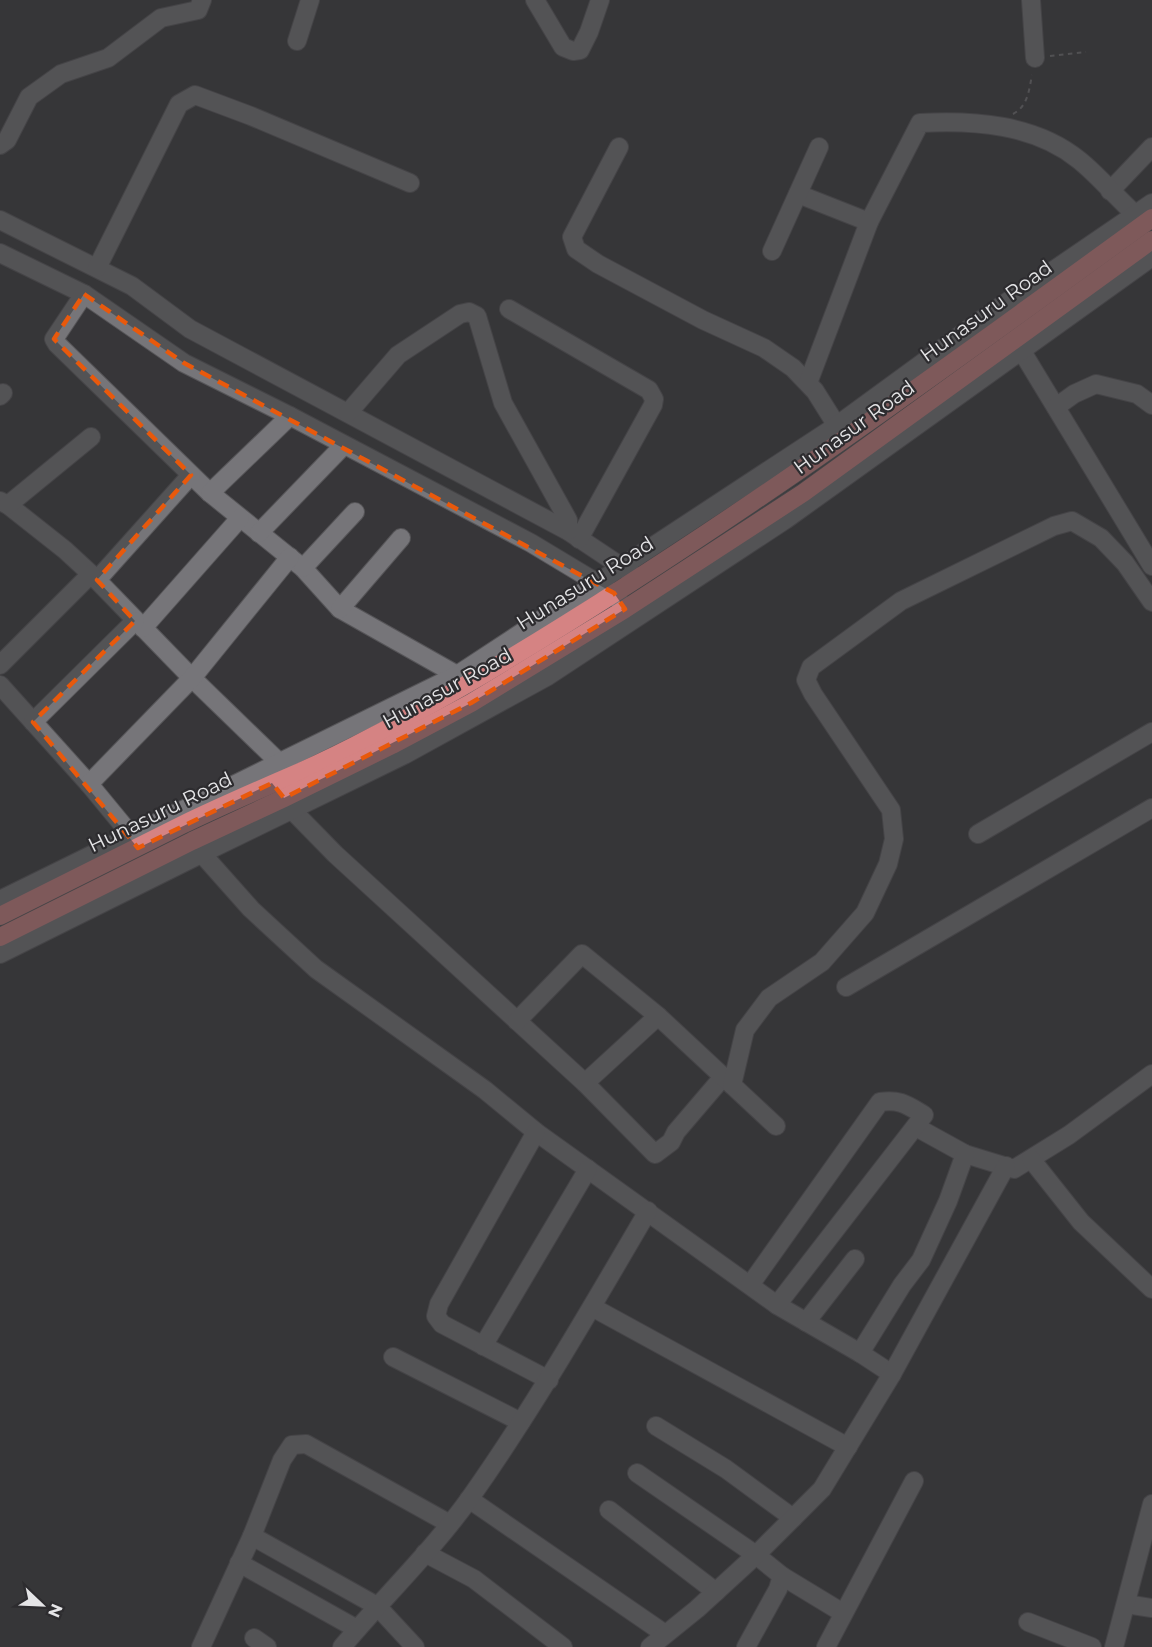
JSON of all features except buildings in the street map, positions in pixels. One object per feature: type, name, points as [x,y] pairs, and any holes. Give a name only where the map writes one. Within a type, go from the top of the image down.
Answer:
[{"type":"highway","name":"Hunasuru Road","points":[[0,916],[135,842],[293,775],[385,729],[459,681],[614,593],[631,572],[841,432],[1144,216]]},
{"type":"highway","name":"Hunasur Road","points":[[0,937],[288,804],[471,703],[625,609],[803,493],[1018,344],[1152,240]]},
{"type":"street","points":[[0,145],[7,141],[29,97],[61,74],[108,58],[161,18],[198,10],[202,0]]},
{"type":"street","points":[[297,41],[310,0]]},
{"type":"street","points":[[535,0],[563,47],[573,51],[580,50],[600,0]]},
{"type":"street","points":[[1031,0],[1035,58]]},
{"type":"street","points":[[97,268],[179,104],[195,95],[410,183]]},
{"type":"street","points":[[808,383],[868,222],[920,123],[954,121],[992,125],[1036,135],[1078,159],[1110,191],[1144,216],[1152,203]]},
{"type":"street","points":[[619,147],[572,237],[576,249],[598,264],[703,320],[764,348],[794,368],[815,391],[841,432]]},
{"type":"street","points":[[772,250],[819,147]]},
{"type":"street","points":[[1110,191],[1152,147]]},
{"type":"street","points":[[798,194],[868,222]]},
{"type":"street","points":[[0,220],[132,286],[190,328],[573,535],[631,572],[644,596]]},
{"type":"street","points":[[0,253],[84,294],[184,363],[531,543],[614,593],[625,609]]},
{"type":"street","points":[[288,804],[404,755],[548,676],[785,519],[1018,344],[1152,256]]},
{"type":"street","points":[[84,294],[54,339],[57,344],[210,493],[296,563],[340,609],[459,681]]},
{"type":"street","points":[[509,309],[649,390],[654,399],[653,405],[573,535]]},
{"type":"street","points":[[348,413],[398,355],[460,314],[469,312],[477,316],[503,403],[568,519],[573,535]]},
{"type":"street","points":[[1018,344],[1152,566]]},
{"type":"street","points":[[1056,406],[1074,394],[1096,384],[1137,394],[1152,405]]},
{"type":"street","points":[[210,493],[290,416]]},
{"type":"street","points":[[91,437],[4,503],[65,550],[94,577],[192,678],[293,775]]},
{"type":"street","points":[[259,533],[344,445]]},
{"type":"street","points":[[0,665],[94,577],[191,475]]},
{"type":"street","points":[[89,784],[192,678],[296,563],[355,512]]},
{"type":"street","points":[[33,722],[139,625],[240,518]]},
{"type":"street","points":[[272,783],[288,804],[335,854],[585,1083],[655,1154],[671,1142],[676,1132],[728,1081],[745,1030],[769,998],[822,962],[865,913],[888,864],[894,839],[891,810],[813,694],[806,680],[811,667],[901,601],[1054,526],[1072,521],[1101,538],[1125,563],[1152,602]]},
{"type":"street","points":[[340,609],[401,538]]},
{"type":"street","points":[[0,900],[135,842],[279,763],[459,681],[598,582],[631,572]]},
{"type":"street","points":[[0,686],[89,784],[135,842]]},
{"type":"street","points":[[978,834],[1152,732]]},
{"type":"street","points":[[846,987],[1152,808]]},
{"type":"street","points":[[0,954],[196,847],[251,909],[316,969],[486,1090],[537,1132],[777,1305],[892,1374]]},
{"type":"street","points":[[517,1021],[582,954],[658,1016],[776,1126]]},
{"type":"street","points":[[585,1083],[658,1016]]},
{"type":"street","points":[[916,1127],[965,1154],[1014,1169],[1069,1135],[1152,1074]]},
{"type":"street","points":[[750,1286],[880,1101],[894,1100],[905,1103],[924,1115],[777,1305]]},
{"type":"street","points":[[537,1132],[438,1304],[436,1316],[442,1324],[549,1380]]},
{"type":"street","points":[[860,1353],[902,1285],[921,1260],[948,1201],[965,1154]]},
{"type":"street","points":[[1031,1159],[1081,1222],[1152,1289]]},
{"type":"street","points":[[650,1647],[716,1592],[822,1489],[892,1374],[1006,1166]]},
{"type":"street","points":[[483,1346],[588,1169]]},
{"type":"street","points":[[342,1647],[450,1524],[469,1499],[549,1380],[648,1211]]},
{"type":"street","points":[[806,1322],[855,1259]]},
{"type":"street","points":[[592,1307],[848,1447]]},
{"type":"street","points":[[393,1357],[520,1422]]},
{"type":"street","points":[[656,1426],[726,1469],[793,1518]]},
{"type":"street","points":[[201,1647],[252,1536],[282,1460],[292,1445],[306,1444],[450,1524]]},
{"type":"street","points":[[637,1473],[756,1555],[782,1576],[843,1613]]},
{"type":"street","points":[[826,1647],[914,1481]]},
{"type":"street","points":[[469,1499],[665,1635]]},
{"type":"street","points":[[1114,1647],[1152,1504]]},
{"type":"street","points":[[609,1510],[716,1592]]},
{"type":"street","points":[[252,1536],[377,1606],[415,1647]]},
{"type":"street","points":[[425,1553],[474,1580],[563,1647]]},
{"type":"street","points":[[239,1563],[357,1629]]},
{"type":"street","points":[[746,1647],[778,1589],[782,1576]]},
{"type":"street","points":[[1126,1604],[1152,1608]]},
{"type":"street","points":[[1028,1622],[1092,1647]]},
{"type":"path","points":[[992,125],[1019,110],[1028,97],[1035,58],[1086,52]]},
{"type":"highlighted area","points":[[84,294],[184,363],[614,593],[625,609],[471,703],[284,798],[272,783],[138,848],[33,722],[135,621],[97,580],[191,475],[54,339]]}]
